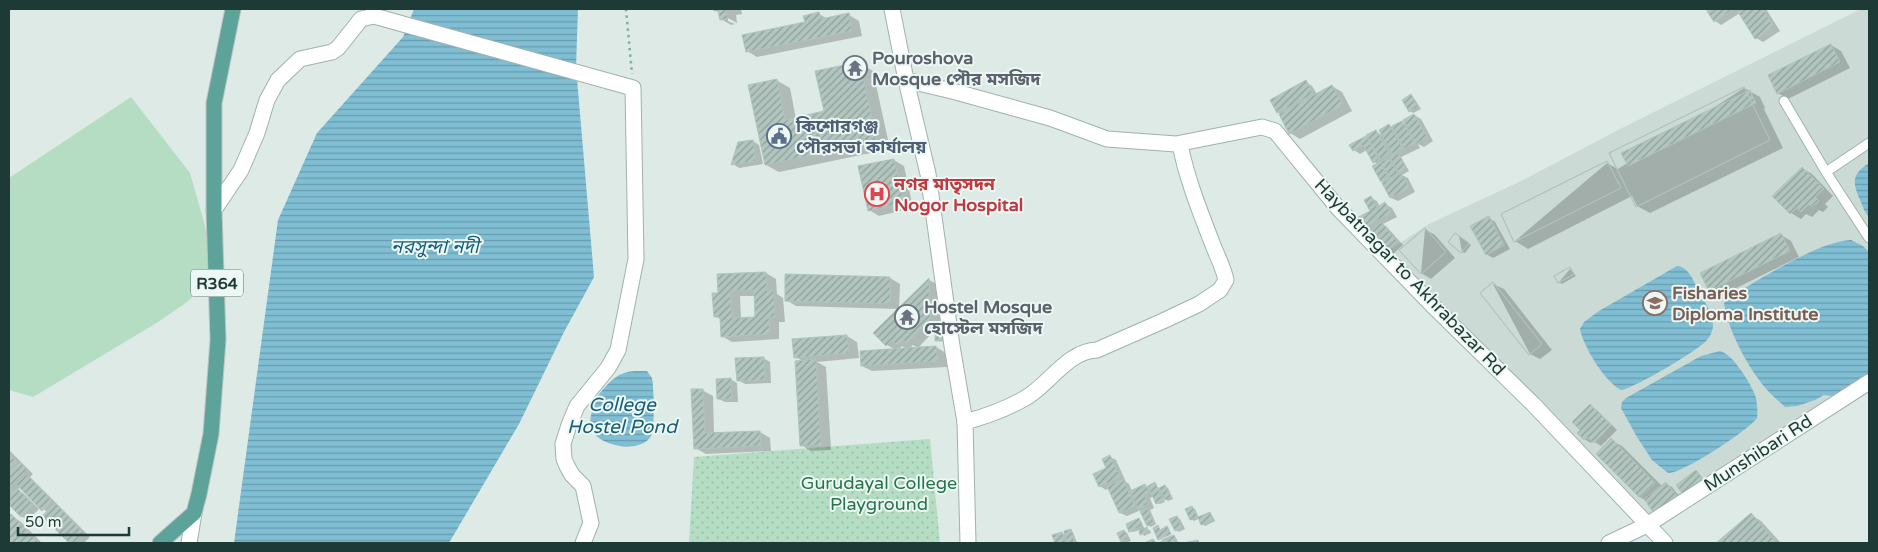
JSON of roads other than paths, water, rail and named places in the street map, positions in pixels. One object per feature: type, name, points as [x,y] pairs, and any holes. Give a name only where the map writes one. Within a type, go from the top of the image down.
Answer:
[{"type":"main road","name":"R364","points":[[194,513],[211,434],[218,340],[214,210],[214,103],[233,9]]},
{"type":"main road","points":[[160,543],[194,513]]},
{"type":"street","points":[[892,9],[928,174],[952,346],[965,422],[968,543]]},
{"type":"street","points":[[214,210],[241,170],[257,133],[267,100],[278,80],[300,59],[332,52],[338,48],[361,19],[374,16],[633,88],[636,259],[618,350],[608,368],[577,406],[563,444],[564,459],[567,466],[572,475],[583,486],[592,523],[583,543]]},
{"type":"street","name":"Haybatnagar to Akhrabazar Rd","points":[[906,80],[1050,118],[1107,139],[1180,144],[1262,127],[1275,131],[1338,208],[1436,309],[1533,404],[1665,543]]},
{"type":"street","points":[[965,422],[1002,410],[1028,397],[1074,358],[1089,350],[1097,350],[1163,321],[1199,304],[1220,290],[1226,280],[1223,266],[1197,200],[1180,144]]},
{"type":"street","name":"Munshibari Rd","points":[[1609,543],[1647,525],[1787,433],[1869,382]]},
{"type":"street","points":[[188,543],[194,513]]},
{"type":"lane","points":[[1784,101],[1826,172],[1869,238]]},
{"type":"lane","points":[[1826,172],[1869,143]]},
{"type":"water","name":"নরসুন্দা নদী","points":[[414,9],[578,9],[576,67],[594,277],[564,332],[519,424],[449,543],[234,543],[278,220],[317,133],[403,37]]},
{"type":"water","points":[[1869,163],[1869,217],[1860,200],[1855,179],[1859,171]]},
{"type":"water","points":[[1851,240],[1863,246],[1869,252],[1869,374],[1832,396],[1824,395],[1797,406],[1785,407],[1765,387],[1749,365],[1730,327],[1724,303],[1730,297],[1789,262],[1823,247]]},
{"type":"water","points":[[1677,266],[1690,274],[1707,306],[1713,321],[1711,333],[1702,345],[1679,360],[1638,383],[1621,390],[1602,372],[1585,345],[1580,329],[1584,322],[1599,311]]},
{"type":"water","points":[[1720,351],[1731,358],[1751,386],[1756,398],[1757,418],[1742,432],[1715,450],[1687,467],[1668,473],[1652,460],[1637,437],[1621,408],[1622,402],[1701,356]]},
{"type":"water","name":"College Hostel Pond","points":[[647,371],[652,378],[654,417],[651,436],[646,442],[639,445],[620,446],[611,444],[595,435],[591,429],[592,410],[597,396],[611,381],[623,373]]},
{"type":"place","name":"Pouroshova Mosque পৌর মসজিদ","points":[[855,68]]},
{"type":"place","name":"কিশোরগঞ্জ পৌরসভা কার্যালয়","points":[[779,136]]},
{"type":"place","name":"নগর মাতৃসদন Nogor Hospital","points":[[877,194]]},
{"type":"place","name":"Fisharies Diploma Institute","points":[[1655,303]]},
{"type":"place","name":"Hostel Mosque হোস্টেল মসজিদ","points":[[907,317]]},
{"type":"park label","name":"Gurudayal College Playground","points":[[879,493]]}]
